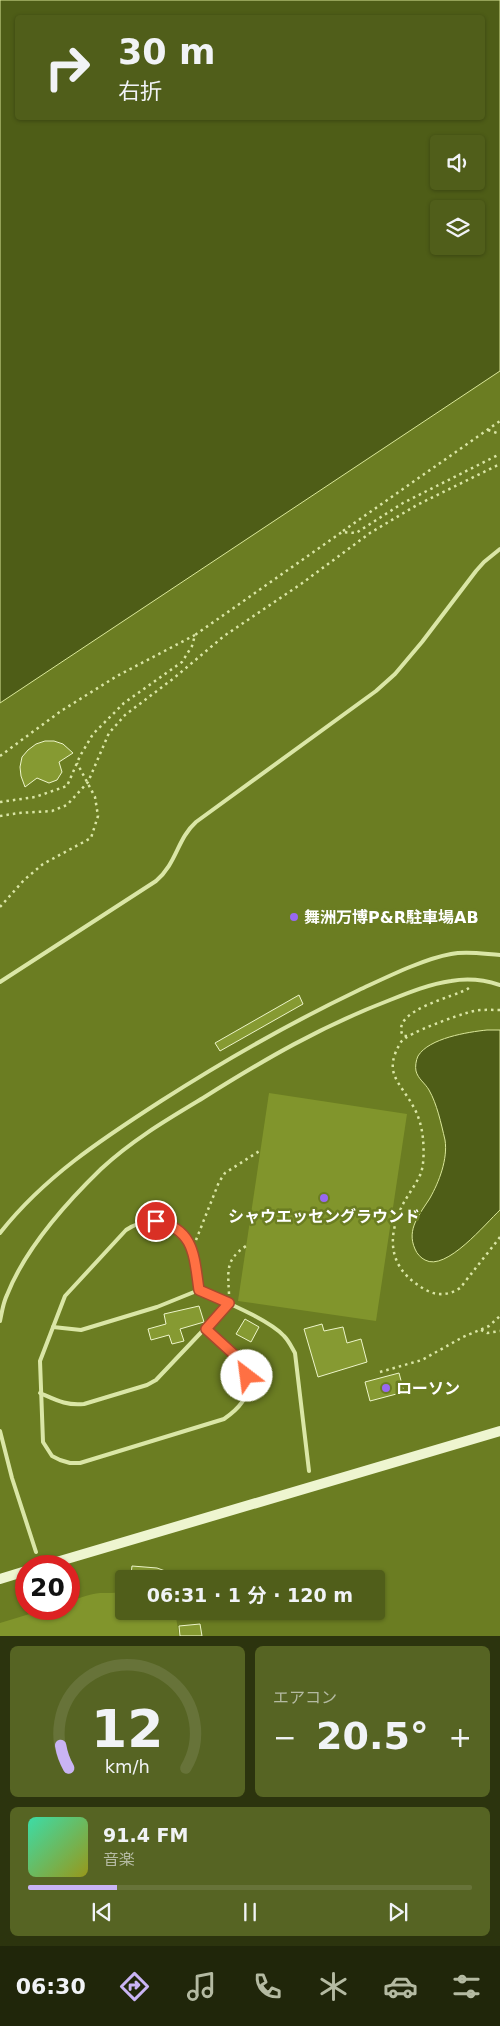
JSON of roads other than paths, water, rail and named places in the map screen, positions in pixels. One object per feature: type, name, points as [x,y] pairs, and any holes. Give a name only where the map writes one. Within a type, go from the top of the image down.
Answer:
[{"type":"street","points":[[80,1555],[500,1431]]},
{"type":"street","points":[[0,1579],[15,1574]]},
{"type":"lane","points":[[0,982],[156,881],[170,867],[185,833],[196,822],[354,709],[395,674],[484,562],[500,549]]},
{"type":"lane","points":[[0,1232],[22,1206],[40,1189],[89,1148],[264,1037],[317,1010],[442,956],[461,953],[500,955]]},
{"type":"lane","points":[[0,1321],[6,1296],[25,1261],[75,1195],[103,1167],[154,1126],[263,1060],[323,1027],[418,989],[452,980],[474,980],[500,985]]},
{"type":"lane","points":[[199,1290],[193,1249],[182,1234],[167,1223],[156,1221],[136,1224],[119,1236],[66,1296],[40,1361],[43,1442],[52,1456],[70,1463],[92,1460],[224,1419],[232,1414],[242,1402],[248,1385],[247,1376],[240,1360],[206,1329]]},
{"type":"lane","points":[[53,1326],[81,1330],[158,1307],[199,1290],[229,1303],[272,1327],[284,1337],[295,1353],[310,1471]]},
{"type":"lane","points":[[40,1392],[62,1403],[74,1405],[84,1404],[147,1385],[156,1380],[229,1303]]},
{"type":"lane","points":[[0,1431],[12,1478],[36,1552]]},
{"type":"place","name":"舞洲万博P&R駐車場AB","points":[[294,917]]},
{"type":"place","name":"シャウエッセングラウンド","points":[[324,1198]]},
{"type":"place","name":"ローソン","points":[[386,1388]]}]
